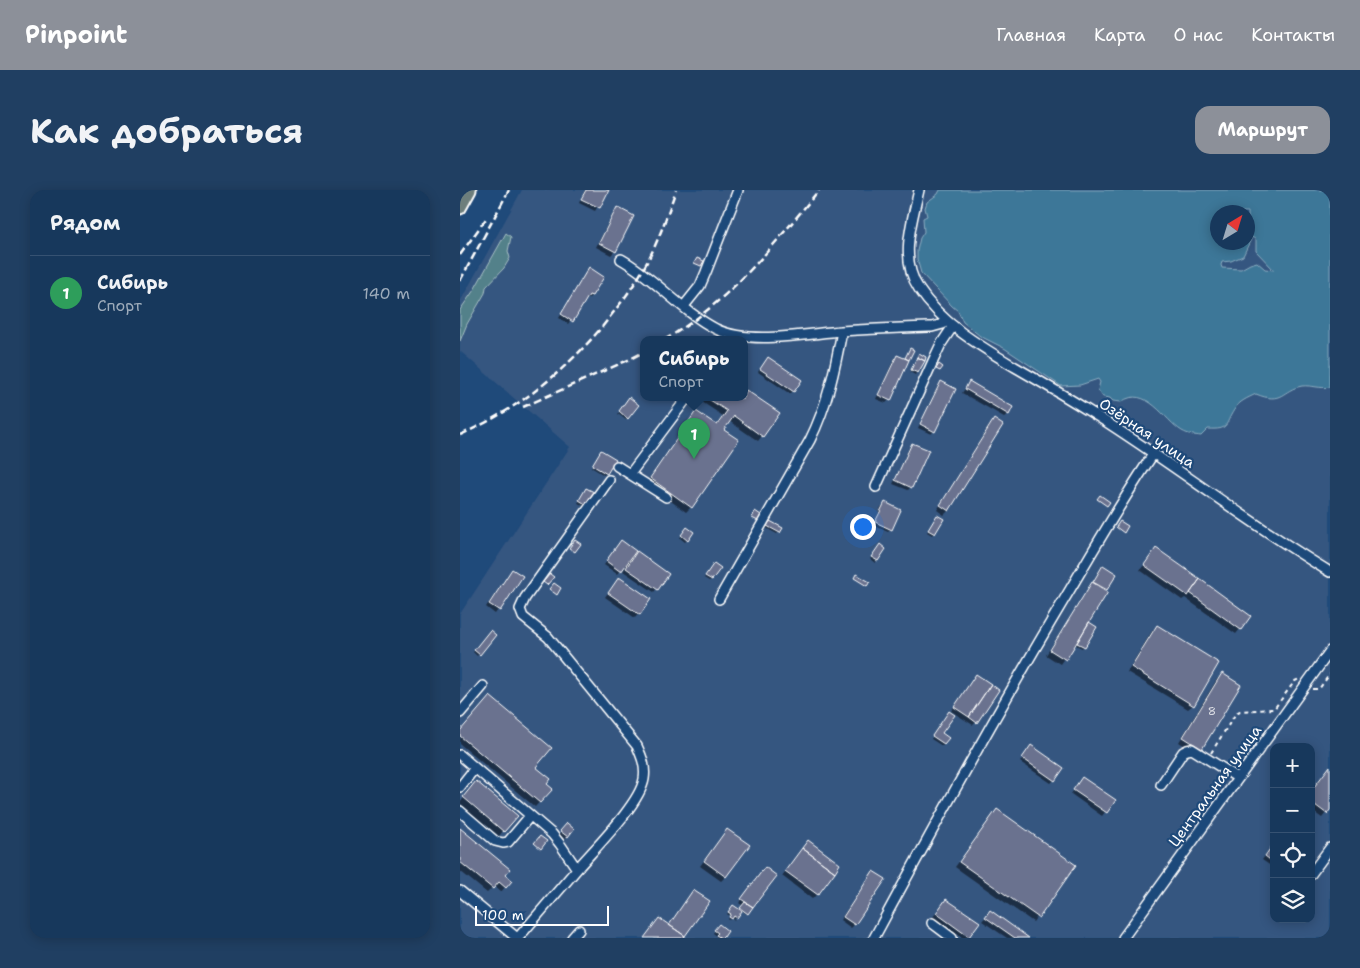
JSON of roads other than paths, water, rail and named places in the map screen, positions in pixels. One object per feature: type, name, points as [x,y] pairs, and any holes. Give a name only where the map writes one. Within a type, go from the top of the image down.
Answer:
[{"type":"main road","points":[[460,208],[470,190]]},
{"type":"street","points":[[684,306],[700,286],[738,190]]},
{"type":"street","name":"Озёрная улица","points":[[919,190],[908,246],[908,262],[912,276],[919,289],[950,324],[986,350],[1090,412],[1154,453],[1285,544],[1330,572]]},
{"type":"street","points":[[621,259],[642,272],[710,325],[729,336]]},
{"type":"street","points":[[748,338],[932,327],[950,324],[876,487]]},
{"type":"street","points":[[719,599],[819,422],[832,382],[842,331]]},
{"type":"street","points":[[630,474],[685,401]]},
{"type":"street","points":[[874,938],[1017,677],[1126,495],[1154,453]]},
{"type":"street","points":[[617,466],[666,497]]},
{"type":"street","points":[[460,891],[517,938],[636,799],[644,779],[644,766],[637,746],[548,637],[523,617],[520,609],[525,598],[609,480]]},
{"type":"street","name":"Центральная улица","points":[[1123,938],[1330,651]]},
{"type":"street","points":[[460,713],[483,686]]},
{"type":"street","points":[[1161,785],[1183,752],[1192,749],[1238,778]]},
{"type":"street","points":[[460,755],[560,844],[576,869]]},
{"type":"street","points":[[460,787],[476,768]]},
{"type":"street","points":[[460,811],[495,841],[503,844],[508,842],[530,816]]},
{"type":"street","points":[[1315,869],[1330,848]]},
{"type":"street","points":[[932,923],[952,938]]},
{"type":"street","points":[[572,938],[579,930]]},
{"type":"railway","points":[[460,281],[509,190]]},
{"type":"railway","points":[[460,435],[520,402],[571,360],[602,327],[638,278],[661,232],[676,190]]},
{"type":"railway","points":[[670,336],[709,309],[729,291],[767,252],[819,190]]},
{"type":"railway","points":[[460,255],[488,216]]},
{"type":"railway","points":[[523,407],[640,354]]},
{"type":"place","name":"Сибирь","points":[[694,459]]}]
